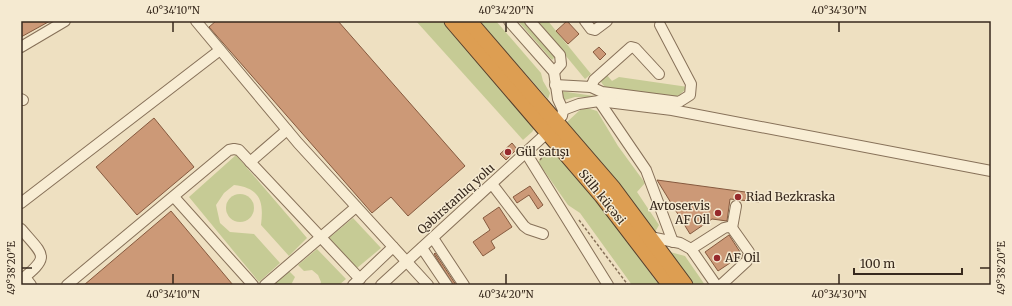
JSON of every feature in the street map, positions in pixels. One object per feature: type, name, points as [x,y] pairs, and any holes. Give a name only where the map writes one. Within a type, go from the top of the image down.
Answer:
[{"type":"highway","name":"Sülh küçəsi","points":[[452,21],[613,188],[685,285]]},
{"type":"highway","name":"Sülh küçəsi","points":[[469,21],[555,128],[607,202],[670,285]]},
{"type":"street","points":[[21,47],[65,21]]},
{"type":"street","points":[[196,21],[287,130],[428,285]]},
{"type":"street","points":[[508,21],[554,72],[558,99],[555,128]]},
{"type":"street","points":[[530,21],[560,56],[561,64],[554,72]]},
{"type":"street","points":[[585,21],[591,29],[594,30],[607,21]]},
{"type":"street","points":[[555,85],[591,87],[602,92],[679,102],[686,99],[690,95],[691,84],[660,25]]},
{"type":"street","points":[[591,87],[594,80],[631,48],[635,48],[659,74]]},
{"type":"street","points":[[21,203],[220,50]]},
{"type":"street","points":[[555,128],[587,102],[599,101],[694,114],[991,170]]},
{"type":"street","points":[[599,101],[646,170],[673,242]]},
{"type":"street","name":"Qəbirstanlıq yolu","points":[[381,285],[555,128]]},
{"type":"street","points":[[250,162],[287,130]]},
{"type":"street","points":[[67,285],[229,150],[234,149],[239,150],[320,238],[356,282],[393,247]]},
{"type":"street","points":[[526,153],[608,285]]},
{"type":"street","points":[[492,184],[524,226],[542,234]]},
{"type":"street","points":[[174,197],[253,285]]},
{"type":"street","points":[[721,285],[747,261],[749,257],[749,252],[732,228],[736,206]]},
{"type":"street","points":[[265,285],[356,207]]},
{"type":"street","points":[[691,249],[724,228],[732,228]]},
{"type":"street","points":[[21,229],[39,250],[41,257],[41,262],[25,281]]},
{"type":"street","points":[[650,237],[673,242],[691,249],[716,285]]},
{"type":"street","points":[[433,238],[464,285]]},
{"type":"street","points":[[422,248],[446,285]]},
{"type":"path","points":[[538,163],[555,128]]},
{"type":"path","points":[[576,217],[628,285]]},
{"type":"green space","points":[[416,21],[442,21],[536,126],[532,132],[523,140]]},
{"type":"green space","points":[[479,21],[496,21],[541,73],[543,81],[550,93],[548,99]]},
{"type":"green space","points":[[518,21],[523,21],[555,57],[552,60]]},
{"type":"green space","points":[[537,21],[548,21],[591,74],[585,79]]},
{"type":"green space","points":[[606,74],[612,81],[619,77],[688,87],[675,99],[606,89],[599,79]]},
{"type":"green space","points":[[560,91],[601,97],[575,97],[565,100]]},
{"type":"green space","points":[[587,108],[597,111],[618,146],[645,183],[637,192],[659,225],[655,232],[567,122],[580,110]]},
{"type":"green space","points":[[551,146],[615,225],[659,285],[632,285],[580,213],[568,205],[538,162]]},
{"type":"green space","points":[[236,155],[307,238],[289,256],[261,225],[261,203],[255,193],[250,189],[234,185],[224,193],[216,205],[220,223],[230,232],[254,234],[280,263],[259,282],[189,197]]},
{"type":"green space","points":[[240,194],[250,198],[254,208],[250,218],[240,222],[230,218],[226,208],[230,198]]},
{"type":"green space","points":[[353,218],[381,248],[357,268],[329,238]]},
{"type":"green space","points":[[317,249],[346,279],[339,285],[320,285],[321,282],[318,275],[312,270],[304,271],[298,265]]},
{"type":"green space","points":[[670,252],[685,256],[705,285],[692,285]]},
{"type":"green space","points":[[289,271],[295,277],[291,285],[273,285]]},
{"type":"building","points":[[21,21],[50,21],[21,37]]},
{"type":"building","points":[[216,21],[338,21],[465,166],[408,216],[391,197],[372,213],[209,27]]},
{"type":"building","points":[[567,21],[579,34],[568,44],[556,31]]},
{"type":"building","points":[[599,47],[606,54],[600,60],[593,52]]},
{"type":"building","points":[[154,118],[194,167],[137,215],[96,167]]},
{"type":"building","points":[[512,143],[517,149],[506,160],[500,154]]},
{"type":"building","points":[[657,180],[760,194],[759,202],[730,199],[727,221],[712,219],[690,234]]},
{"type":"building","points":[[530,186],[543,205],[538,209],[529,195],[517,203],[513,197]]},
{"type":"building","points":[[499,207],[512,227],[491,241],[495,248],[483,256],[473,242],[490,230],[483,218]]},
{"type":"building","points":[[171,211],[233,285],[84,285]]},
{"type":"building","points":[[729,235],[742,255],[718,271],[705,252]]},
{"type":"building","points":[[435,253],[456,285],[453,285],[434,254]]},
{"type":"place","name":"Gül satışı","points":[[508,152]]},
{"type":"place","name":"Riad Bezkraska","points":[[738,197]]},
{"type":"place","name":"Avtoservis AF Oil","points":[[718,213]]},
{"type":"place","name":"AF Oil","points":[[717,258]]}]
